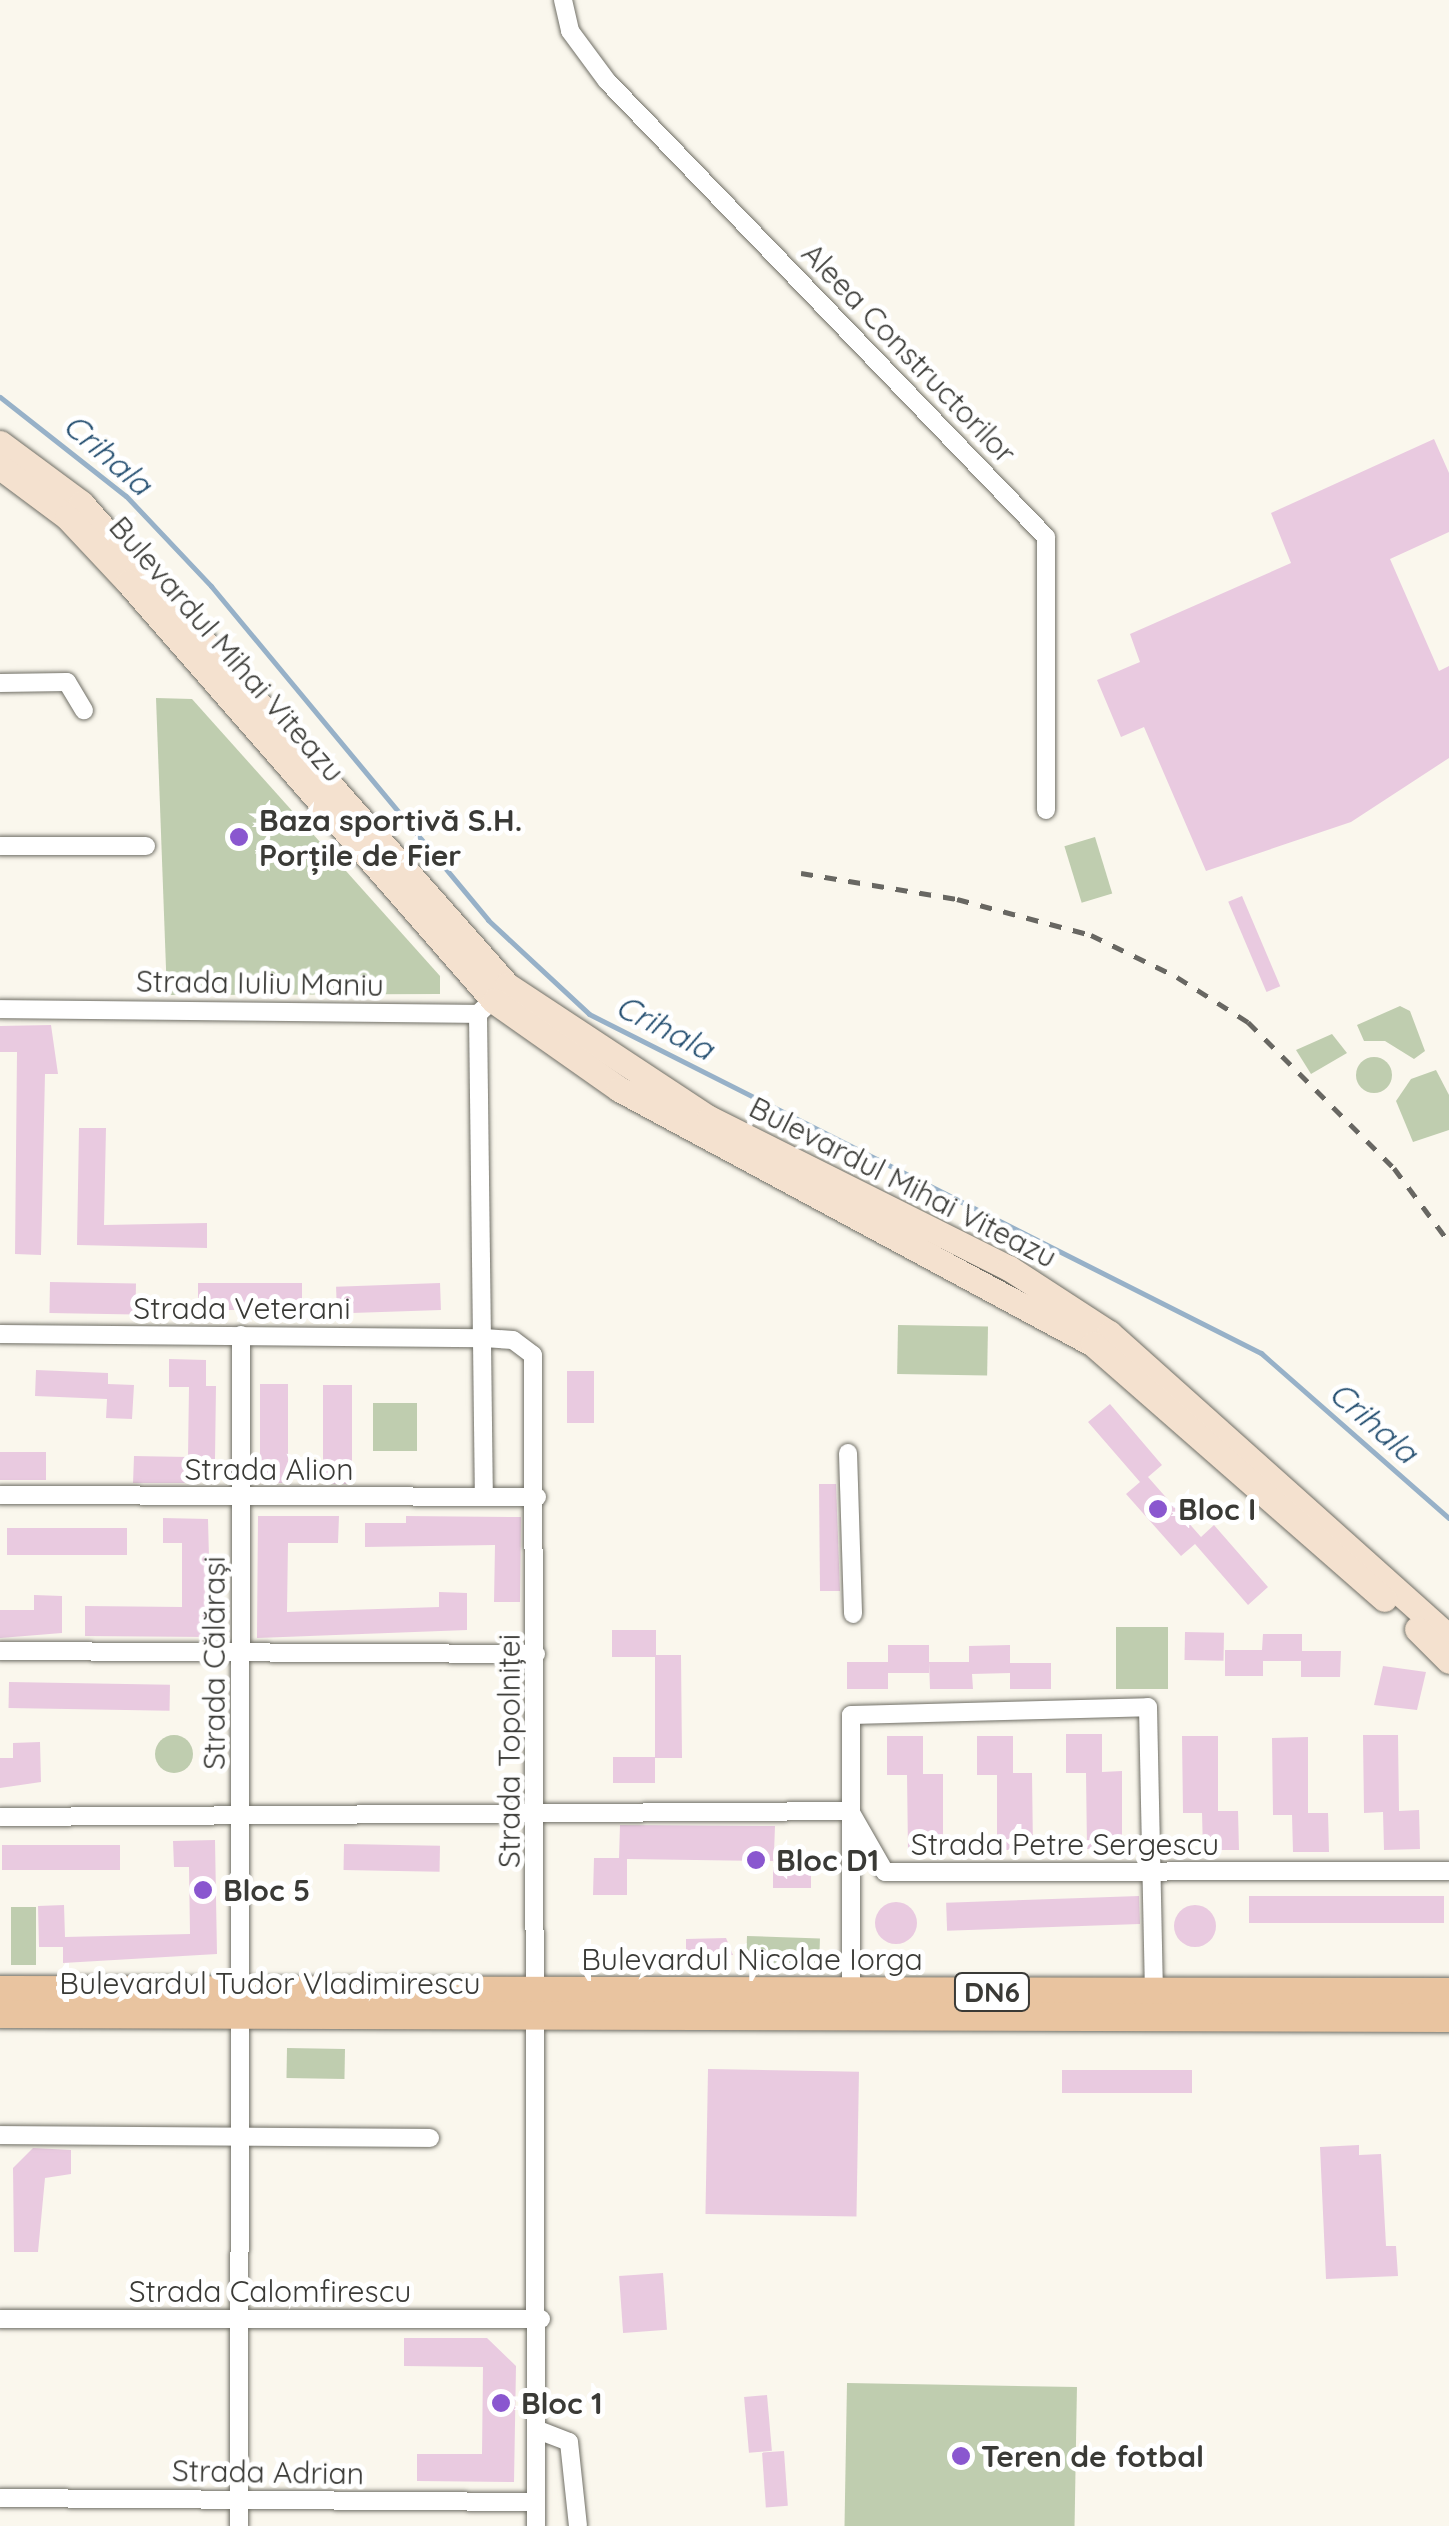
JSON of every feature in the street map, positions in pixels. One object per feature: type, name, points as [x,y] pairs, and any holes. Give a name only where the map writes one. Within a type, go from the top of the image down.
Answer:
[{"type":"main road","name":"Bulevardul Mihai Viteazu","points":[[0,443],[81,503],[493,1000]]},
{"type":"main road","name":"Bulevardul Mihai Viteazu","points":[[0,468],[67,517],[128,582],[493,1000],[619,1089],[996,1261],[1080,1313],[1254,1471],[1449,1638]]},
{"type":"main road","name":"Bulevardul Mihai Viteazu","points":[[1254,1471],[1449,1661]]},
{"type":"main road","name":"Bulevardul Tudor Vladimirescu","points":[[0,1990],[240,2003]]},
{"type":"main road","name":"Bulevardul Nicolae Iorga","points":[[538,2004],[850,1992],[1449,1992]]},
{"type":"main road","name":"Bulevardul Tudor Vladimirescu","points":[[0,2014],[240,2003],[538,2004]]},
{"type":"main road","name":"Bulevardul Nicolae Iorga","points":[[538,2004],[1449,2018]]},
{"type":"street","name":"Aleea Constructorilor","points":[[563,0],[570,30],[607,81],[1046,537],[1046,810]]},
{"type":"street","points":[[0,684],[66,682],[84,710]]},
{"type":"street","points":[[0,846],[146,846]]},
{"type":"street","name":"Strada Iuliu Maniu","points":[[0,1009],[493,1000]]},
{"type":"street","points":[[484,1497],[493,1000]]},
{"type":"street","name":"Strada Veterani","points":[[0,1334],[484,1338]]},
{"type":"street","name":"Strada Călărași","points":[[239,2526],[242,1335]]},
{"type":"street","name":"Strada Topolniței","points":[[484,1338],[513,1340],[533,1355],[541,2319],[536,2526]]},
{"type":"street","points":[[848,1453],[854,1614]]},
{"type":"street","name":"Strada Alion","points":[[0,1494],[537,1497]]},
{"type":"street","points":[[0,1651],[536,1654]]},
{"type":"street","points":[[850,1992],[851,1715],[1148,1707],[1154,1993]]},
{"type":"street","points":[[0,1817],[850,1811]]},
{"type":"street","name":"Strada Petre Sergescu","points":[[850,1811],[885,1872],[1449,1872]]},
{"type":"street","points":[[0,2135],[430,2138]]},
{"type":"street","name":"Strada Calomfirescu","points":[[0,2319],[541,2319]]},
{"type":"street","points":[[538,2430],[569,2442],[578,2526]]},
{"type":"street","name":"Strada Adrian","points":[[0,2498],[536,2502]]},
{"type":"green space","name":"Baza sportivă S.H. Porțile de Fier","points":[[156,698],[192,699],[440,976],[440,994],[167,995]]},
{"type":"green space","points":[[1095,837],[1112,893],[1082,903],[1064,846]]},
{"type":"green space","points":[[1400,1006],[1410,1011],[1425,1051],[1414,1059],[1385,1041],[1364,1041],[1357,1025]]},
{"type":"green space","points":[[1332,1034],[1347,1053],[1311,1074],[1296,1050]]},
{"type":"green space","points":[[1374,1057],[1387,1062],[1392,1075],[1387,1088],[1374,1093],[1361,1088],[1356,1075],[1361,1062]]},
{"type":"green space","points":[[1436,1070],[1449,1095],[1449,1130],[1413,1142],[1396,1101],[1411,1079]]},
{"type":"green space","points":[[898,1325],[988,1327],[987,1376],[897,1374]]},
{"type":"green space","points":[[373,1403],[417,1403],[417,1451],[373,1451]]},
{"type":"green space","points":[[1116,1627],[1168,1627],[1168,1689],[1116,1689]]},
{"type":"green space","points":[[174,1735],[188,1740],[193,1754],[188,1768],[174,1773],[160,1768],[155,1754],[160,1740]]},
{"type":"green space","points":[[11,1907],[36,1907],[36,1965],[11,1965]]},
{"type":"green space","points":[[747,1936],[820,1939],[819,1966],[746,1963]]},
{"type":"green space","points":[[287,2048],[345,2049],[344,2079],[286,2078]]},
{"type":"green space","name":"Teren de fotbal","points":[[847,2383],[1077,2387],[1075,2526],[845,2526]]},
{"type":"building","points":[[1434,439],[1449,473],[1449,532],[1390,559],[1439,671],[1449,666],[1449,758],[1351,822],[1206,871],[1144,727],[1121,737],[1097,680],[1140,662],[1130,634],[1291,563],[1271,513]]},
{"type":"building","points":[[1242,896],[1280,986],[1266,992],[1228,902]]},
{"type":"building","points":[[51,1025],[58,1074],[45,1074],[41,1255],[15,1254],[17,1052],[0,1052],[0,1026]]},
{"type":"building","points":[[79,1128],[106,1128],[104,1225],[207,1223],[207,1248],[77,1245]]},
{"type":"building","points":[[50,1282],[136,1284],[135,1314],[49,1313]]},
{"type":"building","points":[[198,1283],[302,1283],[302,1310],[198,1310]]},
{"type":"building","points":[[440,1283],[441,1310],[337,1314],[336,1287]]},
{"type":"building","points":[[169,1359],[206,1360],[206,1386],[216,1386],[215,1459],[202,1459],[201,1483],[133,1483],[134,1456],[188,1457],[189,1387],[169,1387]]},
{"type":"building","points":[[36,1370],[108,1373],[108,1384],[134,1385],[132,1419],[106,1418],[107,1399],[35,1396]]},
{"type":"building","points":[[567,1371],[594,1371],[594,1423],[567,1423]]},
{"type":"building","points":[[260,1384],[288,1384],[288,1483],[260,1483]]},
{"type":"building","points":[[323,1385],[352,1385],[352,1484],[323,1484]]},
{"type":"building","name":"Bloc I","points":[[1110,1404],[1162,1465],[1148,1477],[1201,1537],[1214,1525],[1268,1587],[1248,1605],[1195,1544],[1181,1556],[1126,1494],[1140,1482],[1088,1422]]},
{"type":"building","points":[[0,1452],[46,1452],[46,1480],[0,1480]]},
{"type":"building","points":[[819,1484],[836,1484],[840,1591],[820,1591]]},
{"type":"building","points":[[258,1516],[339,1516],[338,1543],[288,1543],[287,1612],[439,1607],[439,1592],[467,1593],[467,1630],[257,1638]]},
{"type":"building","points":[[406,1516],[521,1517],[520,1602],[494,1602],[495,1545],[365,1547],[365,1523],[406,1523]]},
{"type":"building","points":[[163,1518],[208,1519],[211,1637],[85,1636],[85,1606],[182,1607],[182,1543],[163,1543]]},
{"type":"building","points":[[7,1528],[127,1528],[127,1555],[7,1555]]},
{"type":"building","points":[[34,1595],[62,1596],[62,1633],[0,1638],[0,1610],[34,1610]]},
{"type":"building","points":[[612,1630],[656,1630],[656,1655],[681,1655],[682,1758],[655,1758],[655,1657],[612,1657]]},
{"type":"building","points":[[1185,1632],[1224,1633],[1224,1661],[1185,1660]]},
{"type":"building","points":[[1263,1634],[1302,1634],[1302,1651],[1341,1651],[1340,1677],[1301,1677],[1301,1661],[1263,1661],[1263,1676],[1225,1676],[1225,1650],[1262,1650]]},
{"type":"building","points":[[888,1645],[929,1645],[929,1673],[888,1673]]},
{"type":"building","points":[[1010,1645],[1010,1673],[972,1674],[973,1689],[930,1689],[929,1662],[969,1662],[969,1646]]},
{"type":"building","points":[[847,1662],[888,1662],[888,1689],[847,1689]]},
{"type":"building","points":[[1010,1663],[1051,1663],[1051,1689],[1010,1689]]},
{"type":"building","points":[[1383,1666],[1426,1672],[1417,1710],[1374,1705]]},
{"type":"building","points":[[9,1682],[170,1685],[170,1711],[9,1708]]},
{"type":"building","points":[[1066,1734],[1102,1734],[1102,1772],[1122,1771],[1122,1848],[1087,1849],[1086,1773],[1066,1773]]},
{"type":"building","points":[[1363,1735],[1398,1735],[1399,1811],[1419,1810],[1420,1849],[1384,1850],[1383,1812],[1364,1813]]},
{"type":"building","points":[[887,1736],[923,1736],[923,1774],[943,1774],[943,1850],[908,1851],[907,1775],[887,1775]]},
{"type":"building","points":[[977,1736],[1013,1736],[1013,1773],[1032,1773],[1033,1850],[997,1850],[997,1775],[977,1775]]},
{"type":"building","points":[[1182,1736],[1218,1736],[1218,1811],[1238,1811],[1239,1850],[1203,1850],[1202,1813],[1183,1813]]},
{"type":"building","points":[[1308,1737],[1308,1813],[1328,1813],[1329,1852],[1293,1852],[1292,1815],[1273,1815],[1272,1738]]},
{"type":"building","points":[[40,1742],[41,1782],[0,1788],[0,1758],[13,1758],[13,1743]]},
{"type":"building","points":[[613,1757],[655,1757],[655,1783],[613,1783]]},
{"type":"building","name":"Bloc D1","points":[[620,1825],[775,1826],[774,1853],[811,1853],[811,1888],[773,1888],[773,1861],[627,1859],[627,1895],[593,1895],[594,1858],[619,1858]]},
{"type":"building","name":"Bloc 5","points":[[215,1840],[217,1954],[63,1963],[63,1947],[39,1947],[38,1906],[64,1905],[65,1937],[190,1934],[189,1867],[174,1867],[173,1841]]},
{"type":"building","points":[[344,1844],[440,1846],[440,1872],[344,1870]]},
{"type":"building","points":[[2,1845],[120,1845],[120,1870],[2,1870]]},
{"type":"building","points":[[1139,1896],[1140,1924],[947,1931],[946,1903]]},
{"type":"building","points":[[1249,1896],[1444,1896],[1444,1923],[1249,1923]]},
{"type":"building","points":[[896,1902],[911,1908],[917,1923],[911,1938],[896,1944],[881,1938],[875,1923],[881,1908]]},
{"type":"building","points":[[1195,1905],[1210,1911],[1216,1926],[1210,1941],[1195,1947],[1180,1941],[1174,1926],[1180,1911]]},
{"type":"building","points":[[726,1938],[733,1955],[686,1957],[686,1939]]},
{"type":"building","points":[[708,2069],[859,2072],[856,2217],[705,2214]]},
{"type":"building","points":[[1062,2070],[1192,2070],[1192,2093],[1062,2093]]},
{"type":"building","points":[[1359,2145],[1359,2155],[1381,2154],[1386,2246],[1396,2246],[1398,2276],[1326,2279],[1320,2147]]},
{"type":"building","points":[[33,2148],[71,2150],[71,2174],[45,2178],[38,2252],[14,2252],[13,2168]]},
{"type":"building","points":[[663,2273],[667,2330],[623,2333],[619,2276]]},
{"type":"building","name":"Bloc 1","points":[[404,2338],[487,2338],[516,2366],[514,2482],[417,2481],[417,2454],[482,2454],[483,2367],[404,2366]]},
{"type":"building","points":[[767,2395],[772,2451],[749,2453],[744,2397]]},
{"type":"building","points":[[784,2451],[788,2506],[766,2507],[762,2453]]},
{"type":"waterway","name":"Crihala","points":[[0,397],[126,496],[211,586],[488,920],[589,1014],[1261,1353],[1449,1518]]},
{"type":"railway","points":[[801,873],[957,899],[1091,935],[1177,977],[1248,1022],[1394,1168],[1449,1242]]},
{"type":"place","name":"Baza sportivă S.H. Porțile de Fier","points":[[239,837]]},
{"type":"place","name":"Bloc I","points":[[1158,1509]]},
{"type":"place","name":"Bloc D1","points":[[756,1860]]},
{"type":"place","name":"Bloc 5","points":[[203,1890]]},
{"type":"place","name":"Bloc 1","points":[[501,2403]]},
{"type":"place","name":"Teren de fotbal","points":[[961,2456]]}]
